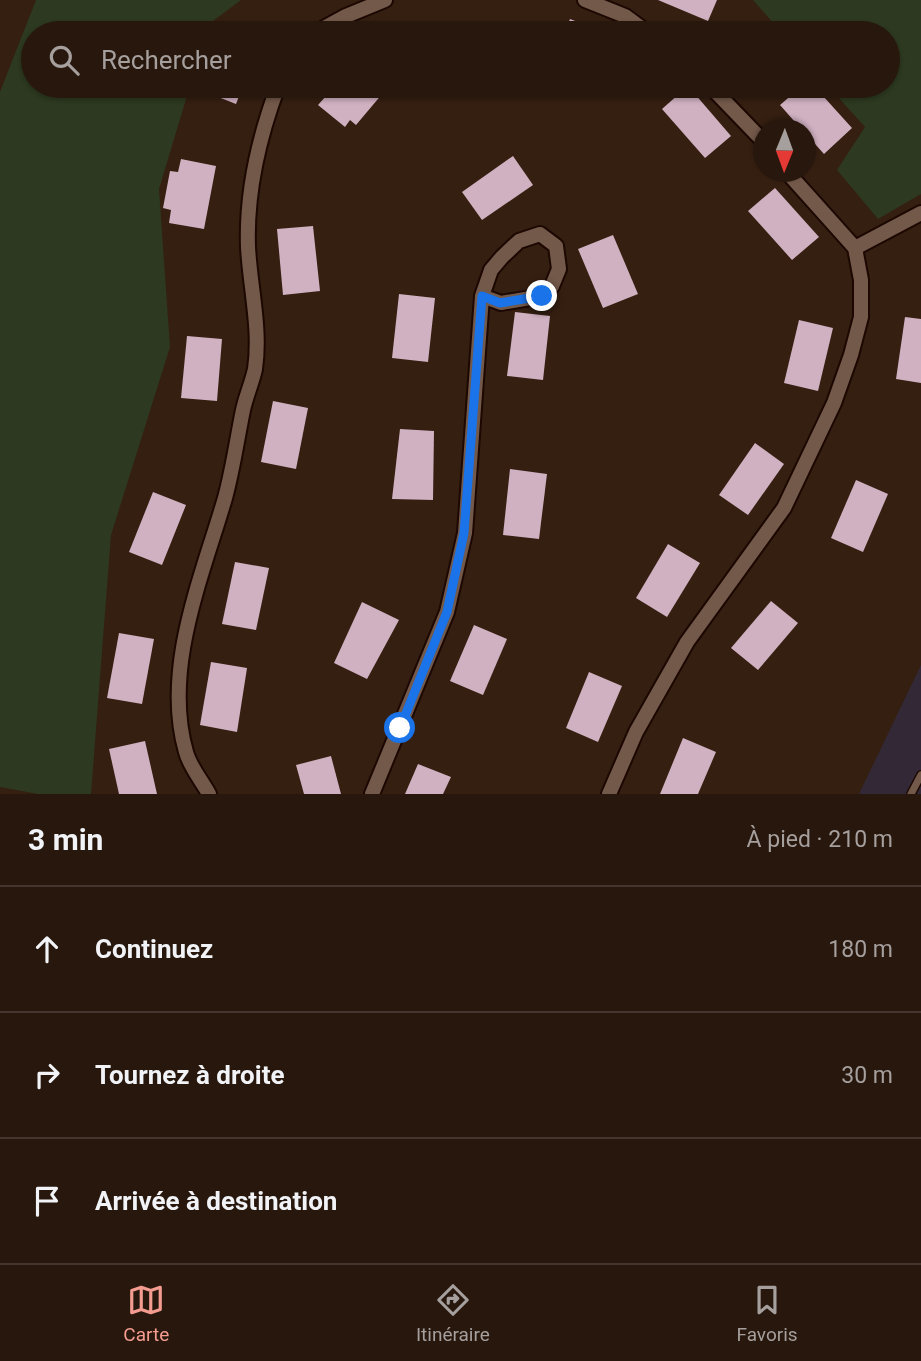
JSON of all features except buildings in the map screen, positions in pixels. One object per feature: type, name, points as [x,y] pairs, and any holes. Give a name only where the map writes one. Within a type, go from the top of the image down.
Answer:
[{"type":"street","points":[[337,21],[385,0]]},
{"type":"street","points":[[584,0],[632,21]]},
{"type":"street","points":[[209,794],[186,754],[179,708],[181,652],[206,556],[225,498],[243,408],[255,369],[248,215],[254,170],[275,98]]},
{"type":"street","points":[[722,98],[753,131]]},
{"type":"street","points":[[609,794],[636,732],[687,642],[784,508],[834,403],[852,355],[861,317],[861,280],[855,248],[796,182]]},
{"type":"street","points":[[855,248],[921,213]]},
{"type":"street","points":[[372,794],[447,612],[462,546],[482,296],[491,270],[519,241],[540,234],[556,246],[559,269],[552,286],[542,296],[500,303],[482,296]]},
{"type":"lane","points":[[911,794],[921,775]]},
{"type":"shaded area","points":[[921,665],[921,794],[859,794]]},
{"type":"green space","points":[[36,0],[241,0],[213,21],[28,21]]},
{"type":"green space","points":[[753,0],[921,0],[921,194],[878,219],[837,170],[865,127],[839,98],[900,98],[900,21],[771,21]]},
{"type":"green space","points":[[21,38],[21,98],[186,98],[159,189],[170,347],[111,535],[91,794],[38,794],[0,787],[0,92]]},
{"type":"route","points":[[400,728],[447,612],[464,533],[482,296],[500,303],[542,296]]}]
